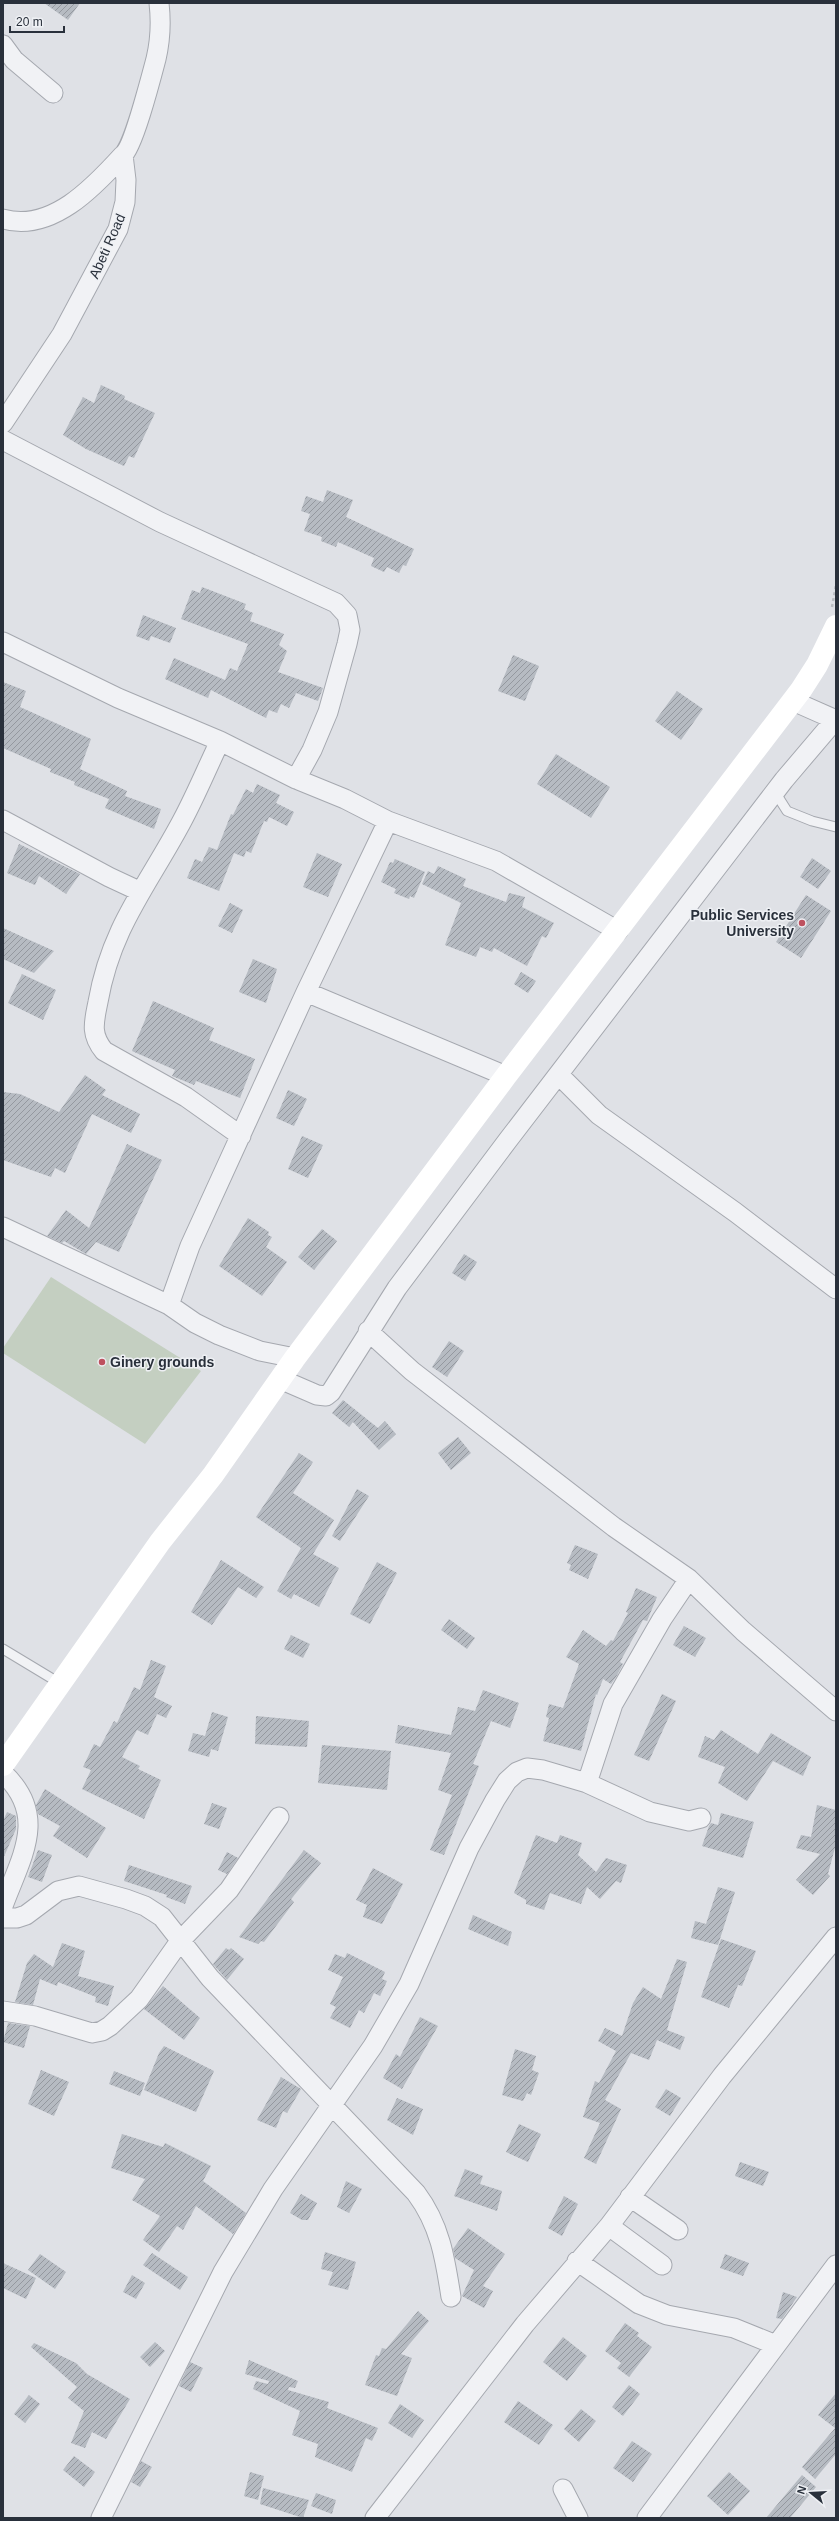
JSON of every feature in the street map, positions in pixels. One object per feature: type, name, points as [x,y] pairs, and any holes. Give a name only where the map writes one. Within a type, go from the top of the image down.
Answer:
[{"type":"main road","points":[[3,1765],[160,1542],[213,1475],[295,1358],[506,1076],[793,701],[817,666],[836,626]]},
{"type":"street","points":[[3,219],[34,222],[49,218],[104,176],[127,152],[156,58],[159,3]]},
{"type":"street","points":[[3,45],[14,60],[53,93]]},
{"type":"street","name":"Abeti Road","points":[[3,423],[62,334],[118,229],[125,202],[126,180],[123,155]]},
{"type":"street","points":[[3,440],[160,522],[336,603],[346,615],[350,630],[328,712],[312,750],[296,779]]},
{"type":"street","points":[[3,642],[118,698],[220,741],[296,779],[345,799],[388,821],[496,861],[618,931]]},
{"type":"street","points":[[280,1379],[316,1395],[326,1396],[331,1392],[368,1331],[446,1223],[559,1075],[602,1014],[775,792],[836,720],[793,701]]},
{"type":"street","points":[[220,741],[182,822],[139,891],[110,952],[94,1023],[96,1041],[104,1051],[186,1097],[241,1136]]},
{"type":"street","points":[[3,820],[109,877],[139,891]]},
{"type":"street","points":[[168,1305],[190,1246],[306,992],[388,821]]},
{"type":"street","points":[[306,992],[506,1076]]},
{"type":"street","points":[[559,1075],[599,1115],[735,1212],[836,1289]]},
{"type":"street","points":[[3,1227],[168,1305],[219,1335],[260,1351],[295,1358]]},
{"type":"street","points":[[368,1331],[412,1371],[614,1527],[689,1579],[743,1631],[836,1711]]},
{"type":"street","points":[[587,1783],[613,1704],[662,1619],[689,1579]]},
{"type":"street","points":[[101,2518],[223,2272],[273,2189],[372,2046],[409,1984],[469,1848],[507,1781],[517,1772],[527,1768],[561,1774],[587,1783],[650,1812],[689,1821],[701,1818]]},
{"type":"street","points":[[3,1773],[16,1785],[26,1808],[29,1823],[28,1842],[3,1906]]},
{"type":"street","points":[[3,2011],[35,2016],[79,2031],[92,2033],[102,2031],[139,1999],[180,1941],[229,1890],[279,1817]]},
{"type":"street","points":[[3,1918],[17,1918],[26,1915],[58,1891],[79,1886],[100,1890],[145,1906],[162,1918],[210,1978],[331,2106],[383,2157],[430,2212],[446,2264],[451,2297]]},
{"type":"street","points":[[375,2518],[576,2261],[609,2226],[722,2076],[836,1937]]},
{"type":"street","points":[[630,2198],[678,2230]]},
{"type":"street","points":[[609,2226],[662,2265]]},
{"type":"street","points":[[576,2261],[616,2289],[646,2306],[667,2315],[734,2328],[776,2345]]},
{"type":"street","points":[[648,2518],[836,2265]]},
{"type":"street","points":[[563,2489],[578,2518]]},
{"type":"lane","points":[[775,792],[787,811],[812,821],[836,827]]},
{"type":"lane","points":[[3,1649],[61,1684]]},
{"type":"green space","name":"Ginery grounds","points":[[51,1277],[201,1371],[145,1444],[3,1353],[3,1348]]},
{"type":"building","points":[[44,3],[80,3],[68,20]]},
{"type":"building","points":[[101,385],[125,396],[124,399],[155,413],[134,458],[129,456],[124,466],[86,449],[63,435],[83,397],[94,403]]},
{"type":"building","points":[[327,490],[353,500],[346,517],[414,549],[406,566],[403,565],[399,573],[387,567],[384,572],[371,566],[374,558],[338,542],[336,547],[321,541],[322,537],[304,531],[310,514],[301,511],[306,496],[323,502]]},
{"type":"building","points":[[202,587],[246,604],[244,609],[253,613],[250,621],[284,634],[279,645],[287,651],[278,672],[323,688],[318,701],[296,693],[289,708],[281,704],[277,713],[269,710],[266,718],[211,690],[208,698],[165,679],[174,658],[225,680],[230,668],[237,671],[248,644],[181,619],[192,590],[200,593]]},
{"type":"building","points":[[143,615],[176,628],[170,643],[151,636],[149,641],[136,636]]},
{"type":"building","points":[[513,655],[539,666],[525,701],[498,691]]},
{"type":"building","points":[[3,682],[26,691],[20,707],[91,739],[80,769],[127,791],[125,796],[161,809],[154,829],[105,808],[109,799],[74,785],[75,782],[50,772],[51,769],[3,748]]},
{"type":"building","points":[[677,691],[703,709],[681,740],[655,721]]},
{"type":"building","points":[[556,754],[610,787],[591,818],[537,784]]},
{"type":"building","points":[[257,784],[280,795],[276,803],[294,812],[287,826],[269,817],[267,822],[264,821],[251,853],[246,851],[244,857],[234,853],[219,891],[187,878],[195,859],[202,862],[209,847],[217,850],[231,814],[233,815],[246,789],[253,793]]},
{"type":"building","points":[[19,844],[80,874],[66,894],[39,876],[35,885],[7,873]]},
{"type":"building","points":[[317,853],[342,864],[328,897],[303,887]]},
{"type":"building","points":[[812,858],[831,871],[818,889],[800,877]]},
{"type":"building","points":[[395,859],[425,872],[414,898],[410,896],[409,899],[394,893],[396,889],[381,882],[390,862],[393,863]]},
{"type":"building","points":[[438,866],[466,879],[463,886],[506,902],[509,893],[525,897],[522,907],[554,923],[546,938],[542,936],[527,966],[494,948],[492,952],[480,947],[476,957],[445,945],[461,903],[422,884],[428,871],[434,874]]},
{"type":"building","points":[[806,895],[831,911],[801,958],[776,942]]},
{"type":"building","points":[[230,903],[243,910],[232,933],[218,926]]},
{"type":"building","points":[[3,928],[54,951],[34,973],[3,959]]},
{"type":"building","points":[[253,959],[277,969],[266,1003],[239,992]]},
{"type":"building","points":[[521,972],[536,981],[528,993],[514,984]]},
{"type":"building","points":[[22,974],[56,990],[43,1020],[8,1003]]},
{"type":"building","points":[[153,1001],[214,1028],[209,1040],[255,1059],[240,1098],[196,1081],[194,1085],[172,1076],[175,1070],[132,1051]]},
{"type":"building","points":[[85,1075],[106,1090],[102,1095],[140,1114],[131,1133],[92,1114],[65,1173],[55,1168],[51,1177],[3,1160],[3,1092],[20,1094],[59,1112]]},
{"type":"building","points":[[288,1090],[307,1099],[294,1126],[276,1118]]},
{"type":"building","points":[[302,1136],[323,1145],[308,1178],[288,1169]]},
{"type":"building","points":[[127,1144],[162,1160],[119,1252],[96,1242],[86,1254],[64,1241],[62,1243],[47,1236],[66,1210],[89,1228]]},
{"type":"building","points":[[248,1218],[269,1232],[268,1235],[272,1237],[266,1247],[287,1262],[262,1296],[219,1266]]},
{"type":"building","points":[[322,1229],[337,1241],[314,1270],[298,1257]]},
{"type":"building","points":[[464,1254],[477,1262],[465,1281],[452,1273]]},
{"type":"building","points":[[449,1341],[464,1351],[447,1377],[432,1367]]},
{"type":"building","points":[[343,1400],[378,1428],[385,1421],[396,1434],[379,1450],[353,1422],[349,1427],[332,1413]]},
{"type":"building","points":[[458,1437],[471,1453],[451,1470],[438,1453]]},
{"type":"building","points":[[299,1453],[313,1462],[293,1493],[334,1520],[313,1554],[339,1568],[319,1607],[294,1594],[291,1599],[277,1591],[301,1548],[256,1517]]},
{"type":"building","points":[[357,1489],[369,1496],[340,1541],[332,1536]]},
{"type":"building","points":[[575,1545],[598,1554],[588,1579],[569,1570],[571,1565],[567,1563]]},
{"type":"building","points":[[221,1560],[264,1587],[256,1598],[238,1587],[212,1625],[191,1612]]},
{"type":"building","points":[[377,1562],[397,1573],[370,1624],[350,1614]]},
{"type":"building","points":[[636,1588],[657,1597],[647,1621],[643,1620],[620,1662],[623,1664],[616,1677],[611,1684],[603,1679],[597,1695],[596,1694],[581,1751],[543,1741],[549,1718],[546,1717],[549,1704],[563,1708],[579,1664],[566,1657],[583,1630],[606,1646],[611,1640],[613,1641],[628,1613],[626,1612]]},
{"type":"building","points":[[449,1619],[475,1638],[467,1649],[441,1630]]},
{"type":"building","points":[[684,1626],[706,1638],[695,1657],[673,1645]]},
{"type":"building","points":[[291,1635],[310,1644],[303,1658],[284,1649]]},
{"type":"building","points":[[151,1660],[166,1666],[154,1697],[172,1706],[166,1718],[157,1714],[148,1735],[137,1730],[122,1757],[140,1766],[138,1769],[161,1780],[144,1819],[82,1789],[91,1770],[83,1767],[94,1744],[100,1747],[114,1721],[117,1723],[134,1687],[140,1690]]},
{"type":"building","points":[[483,1690],[519,1703],[510,1728],[491,1721],[473,1764],[479,1766],[444,1855],[430,1850],[452,1795],[438,1790],[451,1753],[395,1743],[398,1725],[451,1735],[458,1707],[475,1711]]},
{"type":"building","points":[[662,1694],[676,1701],[649,1761],[634,1755]]},
{"type":"building","points":[[212,1712],[228,1717],[218,1751],[211,1749],[209,1757],[188,1751],[193,1733],[205,1736]]},
{"type":"building","points":[[256,1716],[309,1721],[307,1747],[255,1744]]},
{"type":"building","points":[[721,1730],[758,1754],[771,1733],[811,1757],[803,1776],[773,1761],[747,1801],[718,1783],[725,1767],[698,1757],[705,1736],[714,1740]]},
{"type":"building","points":[[322,1745],[391,1751],[387,1790],[318,1783]]},
{"type":"building","points":[[45,1789],[106,1828],[87,1858],[53,1836],[60,1826],[38,1814],[36,1805]]},
{"type":"building","points":[[212,1803],[227,1808],[219,1829],[204,1824]]},
{"type":"building","points":[[817,1805],[836,1810],[836,1844],[828,1874],[830,1876],[813,1895],[796,1880],[820,1854],[796,1848],[801,1835],[811,1837]]},
{"type":"building","points":[[7,1812],[16,1816],[16,1829],[3,1859],[3,1821]]},
{"type":"building","points":[[721,1813],[754,1822],[743,1858],[702,1846],[709,1826],[711,1823],[718,1825]]},
{"type":"building","points":[[536,1835],[557,1843],[560,1835],[582,1843],[578,1855],[596,1872],[606,1858],[627,1865],[621,1883],[616,1881],[600,1899],[587,1887],[581,1904],[550,1893],[544,1910],[526,1904],[526,1900],[514,1893]]},
{"type":"building","points":[[38,1850],[52,1855],[42,1882],[28,1877]]},
{"type":"building","points":[[304,1850],[321,1863],[291,1899],[294,1902],[264,1942],[261,1941],[258,1944],[239,1937]]},
{"type":"building","points":[[227,1852],[238,1858],[227,1874],[218,1870]]},
{"type":"building","points":[[129,1865],[192,1886],[185,1904],[166,1897],[167,1895],[124,1881]]},
{"type":"building","points":[[373,1868],[403,1884],[382,1924],[363,1917],[367,1905],[356,1900]]},
{"type":"building","points":[[718,1887],[735,1892],[718,1945],[691,1938],[695,1921],[706,1924]]},
{"type":"building","points":[[473,1915],[512,1932],[508,1946],[468,1929]]},
{"type":"building","points":[[721,1939],[756,1951],[742,1986],[738,1985],[729,2008],[701,1997]]},
{"type":"building","points":[[62,1943],[85,1951],[78,1976],[114,1986],[108,2006],[95,2002],[96,1997],[58,1982],[57,1986],[40,1979],[33,2005],[15,2002],[27,1963],[34,1954],[53,1967]]},
{"type":"building","points":[[226,1948],[229,1950],[231,1948],[244,1959],[227,1980],[213,1964]]},
{"type":"building","points":[[347,1953],[385,1972],[382,1979],[387,1981],[380,1996],[374,1993],[364,2013],[359,2010],[350,2028],[330,2018],[336,2007],[330,2004],[343,1977],[328,1970],[335,1954],[345,1958]]},
{"type":"building","points":[[677,1959],[687,1962],[667,2030],[685,2037],[680,2050],[657,2040],[649,2060],[631,2053],[605,2100],[621,2109],[596,2164],[584,2158],[600,2123],[583,2117],[595,2081],[599,2083],[616,2051],[598,2041],[605,2028],[622,2036],[633,2003],[643,1987],[661,1999]]},
{"type":"building","points":[[163,1986],[200,2018],[184,2040],[144,2009]]},
{"type":"building","points":[[420,2017],[438,2026],[402,2089],[383,2078],[396,2054],[400,2057]]},
{"type":"building","points":[[8,2023],[30,2026],[24,2048],[3,2042]]},
{"type":"building","points":[[164,2046],[214,2071],[196,2112],[144,2090],[159,2053]]},
{"type":"building","points":[[515,2049],[536,2056],[532,2070],[539,2073],[531,2095],[527,2093],[523,2101],[502,2095]]},
{"type":"building","points":[[41,2070],[69,2082],[54,2116],[28,2104]]},
{"type":"building","points":[[114,2071],[145,2083],[140,2096],[109,2084]]},
{"type":"building","points":[[281,2077],[301,2089],[287,2113],[283,2111],[276,2128],[257,2120]]},
{"type":"building","points":[[666,2089],[681,2098],[670,2116],[655,2107]]},
{"type":"building","points":[[397,2098],[423,2109],[413,2135],[387,2120]]},
{"type":"building","points":[[519,2124],[541,2134],[528,2162],[506,2152]]},
{"type":"building","points":[[122,2134],[163,2147],[165,2143],[211,2166],[203,2181],[246,2213],[233,2234],[196,2206],[183,2230],[177,2226],[159,2252],[143,2240],[160,2216],[132,2200],[145,2179],[111,2168]]},
{"type":"building","points":[[740,2162],[769,2172],[763,2186],[735,2176]]},
{"type":"building","points":[[465,2169],[483,2176],[480,2184],[502,2191],[497,2211],[454,2196]]},
{"type":"building","points":[[346,2181],[362,2189],[349,2213],[337,2207]]},
{"type":"building","points":[[301,2194],[317,2203],[308,2220],[302,2220],[290,2213]]},
{"type":"building","points":[[564,2196],[578,2204],[562,2236],[548,2228]]},
{"type":"building","points":[[468,2228],[505,2254],[483,2286],[493,2291],[484,2308],[462,2296],[474,2270],[455,2258],[453,2249]]},
{"type":"building","points":[[325,2252],[356,2262],[348,2290],[328,2285],[333,2272],[321,2269]]},
{"type":"building","points":[[152,2253],[188,2277],[180,2290],[143,2265]]},
{"type":"building","points":[[40,2254],[66,2272],[55,2289],[28,2270]]},
{"type":"building","points":[[725,2254],[749,2263],[743,2276],[720,2268]]},
{"type":"building","points":[[3,2263],[36,2278],[26,2299],[3,2288]]},
{"type":"building","points":[[132,2275],[145,2283],[136,2299],[123,2292]]},
{"type":"building","points":[[783,2292],[797,2297],[782,2319],[776,2318]]},
{"type":"building","points":[[418,2311],[429,2321],[401,2354],[412,2358],[397,2396],[365,2385],[376,2355],[379,2356],[382,2348],[386,2349]]},
{"type":"building","points":[[625,2323],[639,2333],[637,2336],[652,2347],[629,2377],[617,2368],[621,2363],[605,2351]]},
{"type":"building","points":[[563,2337],[587,2356],[567,2381],[543,2362]]},
{"type":"building","points":[[155,2342],[165,2351],[150,2367],[140,2357]]},
{"type":"building","points":[[34,2343],[76,2363],[87,2374],[130,2399],[106,2439],[92,2432],[85,2448],[71,2443],[84,2411],[68,2398],[77,2387],[31,2347]]},
{"type":"building","points":[[249,2360],[298,2381],[295,2388],[289,2387],[288,2390],[329,2402],[327,2408],[378,2428],[372,2441],[366,2438],[352,2472],[315,2457],[318,2444],[292,2435],[300,2411],[253,2389],[256,2381],[268,2384],[269,2381],[245,2374]]},
{"type":"building","points":[[190,2362],[203,2368],[191,2392],[179,2386]]},
{"type":"building","points":[[629,2385],[640,2394],[623,2416],[612,2407]]},
{"type":"building","points":[[836,2393],[836,2454],[815,2479],[802,2467],[835,2428],[818,2415]]},
{"type":"building","points":[[29,2395],[40,2404],[25,2423],[14,2414]]},
{"type":"building","points":[[518,2401],[553,2425],[539,2445],[504,2422]]},
{"type":"building","points":[[400,2404],[424,2420],[412,2438],[388,2423]]},
{"type":"building","points":[[581,2409],[596,2421],[579,2442],[564,2429]]},
{"type":"building","points":[[632,2441],[652,2454],[633,2482],[613,2468]]},
{"type":"building","points":[[74,2456],[95,2472],[84,2487],[63,2470]]},
{"type":"building","points":[[141,2461],[152,2467],[140,2487],[131,2482]]},
{"type":"building","points":[[250,2472],[264,2476],[258,2500],[244,2496]]},
{"type":"building","points":[[729,2472],[750,2491],[728,2515],[707,2496]]},
{"type":"building","points":[[802,2475],[816,2487],[790,2518],[766,2518]]},
{"type":"building","points":[[263,2488],[309,2500],[303,2518],[260,2504]]},
{"type":"building","points":[[316,2493],[336,2500],[332,2514],[311,2506]]},
{"type":"place","name":"Public Services University","points":[[802,923]]},
{"type":"place","name":"Ginery grounds","points":[[102,1362]]}]
